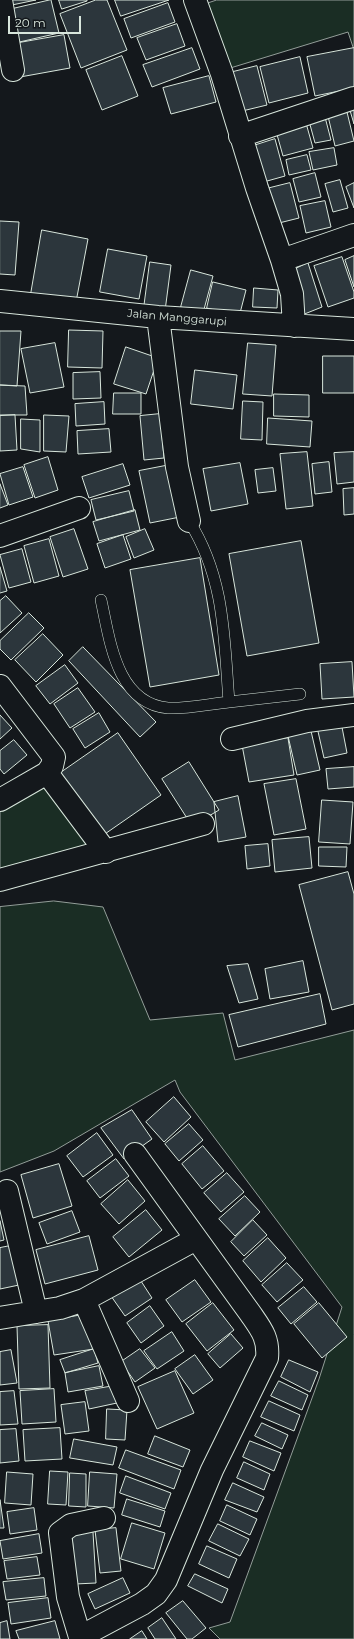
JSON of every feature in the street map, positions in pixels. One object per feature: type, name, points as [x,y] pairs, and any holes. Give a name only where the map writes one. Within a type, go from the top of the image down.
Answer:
[{"type":"street","points":[[1,0],[13,70]]},
{"type":"street","points":[[196,0],[222,74],[240,136],[282,260],[292,294],[294,326]]},
{"type":"street","points":[[240,136],[354,98]]},
{"type":"street","points":[[282,260],[354,235]]},
{"type":"street","name":"Jalan Manggarupi","points":[[0,300],[158,317],[354,329]]},
{"type":"street","points":[[158,317],[177,467],[189,521]]},
{"type":"street","points":[[0,536],[79,508]]},
{"type":"street","points":[[0,686],[54,757],[52,766],[46,773],[0,800]]},
{"type":"street","points":[[232,739],[307,721],[354,715]]},
{"type":"street","points":[[46,773],[106,852]]},
{"type":"street","points":[[0,880],[203,824]]},
{"type":"street","points":[[104,1518],[70,1524],[60,1533],[68,1597],[81,1638],[142,1604],[156,1594],[166,1580],[212,1470],[267,1358],[268,1346],[264,1335],[135,1154]]},
{"type":"street","points":[[7,1191],[36,1312]]},
{"type":"street","points":[[0,1318],[60,1308],[84,1300],[196,1239]]},
{"type":"street","points":[[84,1300],[128,1401]]},
{"type":"lane","points":[[189,521],[201,540],[215,575],[222,614],[229,702]]},
{"type":"lane","points":[[101,600],[117,664],[128,686],[147,702],[168,708],[300,694]]},
{"type":"green space","points":[[217,0],[354,0],[354,50],[348,32],[227,69],[203,5]]},
{"type":"green space","points":[[49,783],[99,853],[0,879],[0,810]]},
{"type":"green space","points":[[54,901],[103,907],[150,1020],[223,1013],[235,1060],[354,1030],[354,1639],[220,1639],[209,1628],[230,1622],[319,1379],[342,1307],[180,1092],[175,1080],[54,1151],[0,1172],[0,907]]},
{"type":"building","points":[[5,0],[36,0],[7,6]]},
{"type":"building","points":[[51,0],[59,33],[15,43],[8,10]]},
{"type":"building","points":[[59,0],[87,0],[87,1],[62,9]]},
{"type":"building","points":[[96,0],[107,0],[127,50],[81,68],[60,14]]},
{"type":"building","points":[[115,0],[169,0],[121,16]]},
{"type":"building","points":[[168,3],[175,22],[131,38],[124,19]]},
{"type":"building","points":[[177,24],[185,46],[146,60],[137,38]]},
{"type":"building","points":[[64,35],[70,68],[20,77],[13,44]]},
{"type":"building","points":[[192,48],[200,69],[152,87],[143,65]]},
{"type":"building","points":[[354,48],[354,88],[315,96],[307,57]]},
{"type":"building","points":[[122,56],[138,96],[102,110],[86,70]]},
{"type":"building","points":[[300,57],[308,93],[269,103],[260,67]]},
{"type":"building","points":[[257,66],[267,105],[238,112],[229,73]]},
{"type":"building","points":[[209,76],[216,102],[171,114],[163,88]]},
{"type":"building","points":[[354,106],[354,124],[349,107]]},
{"type":"building","points":[[347,112],[354,141],[335,146],[328,116]]},
{"type":"building","points":[[325,117],[331,140],[315,143],[309,121]]},
{"type":"building","points":[[306,123],[313,148],[283,156],[276,131]]},
{"type":"building","points":[[275,139],[285,176],[260,183],[250,147]]},
{"type":"building","points":[[334,148],[337,165],[313,170],[309,152]]},
{"type":"building","points":[[307,155],[311,170],[289,175],[286,160]]},
{"type":"building","points":[[315,173],[321,197],[299,202],[293,179]]},
{"type":"building","points":[[340,180],[348,208],[333,212],[325,184]]},
{"type":"building","points":[[290,183],[299,218],[275,224],[266,189]]},
{"type":"building","points":[[354,183],[354,208],[346,187]]},
{"type":"building","points":[[325,201],[331,227],[306,233],[300,206]]},
{"type":"building","points":[[0,221],[19,222],[15,275],[0,274]]},
{"type":"building","points":[[42,230],[88,239],[76,302],[31,294]]},
{"type":"building","points":[[108,249],[147,256],[139,299],[100,292]]},
{"type":"building","points":[[354,256],[354,287],[345,260]]},
{"type":"building","points":[[342,257],[354,292],[354,298],[328,307],[314,266]]},
{"type":"building","points":[[150,262],[171,265],[165,311],[144,308]]},
{"type":"building","points":[[308,263],[322,307],[302,315],[289,272]]},
{"type":"building","points":[[191,270],[213,276],[203,313],[181,307]]},
{"type":"building","points":[[213,282],[246,290],[239,317],[207,308]]},
{"type":"building","points":[[254,288],[278,290],[277,308],[253,307]]},
{"type":"building","points":[[69,330],[103,331],[102,368],[68,367]]},
{"type":"building","points":[[0,331],[21,331],[17,386],[0,385]]},
{"type":"building","points":[[55,343],[64,387],[30,393],[21,349]]},
{"type":"building","points":[[248,343],[276,345],[272,396],[243,394]]},
{"type":"building","points":[[126,347],[158,358],[146,394],[114,384]]},
{"type":"building","points":[[323,356],[354,356],[354,393],[323,393]]},
{"type":"building","points":[[195,370],[237,375],[233,409],[191,404]]},
{"type":"building","points":[[100,372],[101,398],[73,399],[73,373]]},
{"type":"building","points":[[0,385],[25,386],[27,415],[0,415]]},
{"type":"building","points":[[114,393],[141,393],[141,414],[113,414]]},
{"type":"building","points":[[274,394],[309,395],[309,417],[274,416]]},
{"type":"building","points":[[243,401],[263,402],[262,440],[241,439]]},
{"type":"building","points":[[104,402],[105,424],[76,426],[75,404]]},
{"type":"building","points":[[160,414],[164,458],[144,460],[140,416]]},
{"type":"building","points":[[15,415],[17,450],[0,451],[0,416]]},
{"type":"building","points":[[44,415],[69,416],[66,452],[44,451]]},
{"type":"building","points":[[268,418],[312,421],[310,447],[267,444]]},
{"type":"building","points":[[21,419],[40,420],[40,452],[21,449]]},
{"type":"building","points":[[109,429],[111,452],[78,454],[77,431]]},
{"type":"building","points":[[307,452],[313,506],[286,509],[280,454]]},
{"type":"building","points":[[354,452],[354,482],[337,484],[334,453]]},
{"type":"building","points":[[48,457],[58,490],[35,498],[24,465]]},
{"type":"building","points":[[329,462],[332,492],[315,494],[312,464]]},
{"type":"building","points":[[240,463],[248,504],[211,511],[203,469]]},
{"type":"building","points":[[123,464],[130,485],[89,498],[82,477]]},
{"type":"building","points":[[170,465],[180,517],[150,523],[139,471]]},
{"type":"building","points":[[23,467],[33,497],[9,505],[0,474]]},
{"type":"building","points":[[273,468],[276,491],[258,493],[255,470]]},
{"type":"building","points":[[0,484],[8,505],[0,508]]},
{"type":"building","points":[[354,488],[354,514],[344,515],[343,489]]},
{"type":"building","points":[[129,491],[134,511],[96,520],[91,500]]},
{"type":"building","points":[[135,510],[140,530],[99,541],[93,522]]},
{"type":"building","points":[[74,529],[88,569],[63,577],[50,537]]},
{"type":"building","points":[[145,529],[154,550],[134,558],[126,537]]},
{"type":"building","points":[[123,535],[131,559],[105,568],[97,544]]},
{"type":"building","points":[[49,539],[59,576],[34,583],[24,546]]},
{"type":"building","points":[[301,541],[319,643],[247,656],[229,554]]},
{"type":"building","points":[[22,549],[31,582],[9,588],[0,555]]},
{"type":"building","points":[[200,558],[219,675],[150,687],[130,570]]},
{"type":"building","points":[[0,567],[7,591],[0,593]]},
{"type":"building","points":[[6,596],[22,613],[0,633],[0,601]]},
{"type":"building","points":[[29,613],[44,628],[11,660],[0,649],[0,641]]},
{"type":"building","points":[[43,634],[63,655],[36,682],[15,660]]},
{"type":"building","points":[[83,647],[156,722],[140,737],[69,661]]},
{"type":"building","points":[[352,662],[354,697],[322,699],[320,664]]},
{"type":"building","points":[[65,665],[78,683],[50,704],[36,686]]},
{"type":"building","points":[[78,688],[95,712],[70,728],[54,704]]},
{"type":"building","points":[[99,713],[110,732],[85,748],[73,729]]},
{"type":"building","points":[[0,715],[12,728],[0,739]]},
{"type":"building","points":[[341,722],[347,753],[324,758],[317,727]]},
{"type":"building","points":[[311,731],[320,770],[297,775],[288,736]]},
{"type":"building","points":[[118,733],[161,795],[102,836],[59,774]]},
{"type":"building","points":[[288,738],[294,775],[249,782],[242,745]]},
{"type":"building","points":[[14,740],[27,755],[4,774],[0,769],[0,751]]},
{"type":"building","points":[[189,762],[219,810],[192,826],[162,779]]},
{"type":"building","points":[[354,767],[354,787],[328,789],[326,769]]},
{"type":"building","points":[[296,779],[306,829],[274,835],[264,784]]},
{"type":"building","points":[[238,796],[246,837],[218,842],[214,802]]},
{"type":"building","points":[[322,800],[353,802],[350,844],[319,842]]},
{"type":"building","points":[[309,837],[312,868],[275,872],[272,840]]},
{"type":"building","points":[[268,844],[270,866],[247,869],[245,846]]},
{"type":"building","points":[[319,847],[347,847],[346,867],[319,866]]},
{"type":"building","points":[[348,872],[354,894],[354,1004],[332,1010],[299,885]]},
{"type":"building","points":[[303,961],[309,992],[270,999],[265,969]]},
{"type":"building","points":[[248,964],[258,999],[239,1003],[227,966]]},
{"type":"building","points":[[320,994],[326,1024],[238,1047],[229,1015]]},
{"type":"building","points":[[174,1097],[191,1117],[164,1142],[146,1122]]},
{"type":"building","points":[[132,1110],[152,1139],[124,1159],[101,1128]]},
{"type":"building","points":[[189,1124],[203,1140],[179,1161],[165,1144]]},
{"type":"building","points":[[97,1133],[113,1155],[83,1177],[67,1156]]},
{"type":"building","points":[[203,1146],[224,1171],[202,1189],[182,1164]]},
{"type":"building","points":[[116,1159],[129,1176],[100,1198],[87,1181]]},
{"type":"building","points":[[59,1164],[72,1206],[33,1218],[21,1175]]},
{"type":"building","points":[[227,1173],[244,1192],[221,1212],[204,1193]]},
{"type":"building","points":[[128,1180],[145,1201],[119,1224],[101,1204]]},
{"type":"building","points":[[245,1196],[260,1212],[235,1236],[219,1219]]},
{"type":"building","points":[[146,1210],[162,1230],[129,1257],[113,1237]]},
{"type":"building","points":[[72,1211],[80,1232],[47,1244],[39,1223]]},
{"type":"building","points":[[253,1220],[267,1235],[244,1256],[231,1242]]},
{"type":"building","points":[[0,1221],[4,1240],[0,1241]]},
{"type":"building","points":[[89,1236],[98,1270],[45,1284],[36,1250]]},
{"type":"building","points":[[268,1238],[286,1258],[261,1282],[243,1261]]},
{"type":"building","points":[[10,1246],[19,1285],[0,1289],[0,1248]]},
{"type":"building","points":[[287,1263],[303,1280],[277,1302],[262,1285]]},
{"type":"building","points":[[139,1278],[152,1298],[125,1316],[111,1296]]},
{"type":"building","points":[[195,1280],[211,1302],[182,1322],[166,1300]]},
{"type":"building","points":[[304,1287],[317,1302],[291,1324],[278,1308]]},
{"type":"building","points":[[213,1303],[234,1330],[207,1351],[186,1324]]},
{"type":"building","points":[[319,1303],[347,1337],[322,1358],[294,1324]]},
{"type":"building","points":[[150,1306],[164,1326],[141,1343],[127,1323]]},
{"type":"building","points":[[88,1314],[94,1349],[54,1355],[48,1321]]},
{"type":"building","points":[[48,1325],[50,1388],[19,1389],[17,1326]]},
{"type":"building","points":[[172,1332],[184,1351],[157,1369],[144,1351]]},
{"type":"building","points":[[231,1334],[243,1348],[220,1368],[208,1354]]},
{"type":"building","points":[[94,1349],[98,1363],[65,1373],[60,1360]]},
{"type":"building","points":[[140,1349],[155,1368],[135,1382],[121,1362]]},
{"type":"building","points":[[11,1350],[17,1383],[0,1385],[0,1352]]},
{"type":"building","points":[[195,1355],[213,1380],[193,1394],[175,1369]]},
{"type":"building","points":[[289,1360],[318,1372],[310,1392],[281,1377]]},
{"type":"building","points":[[99,1366],[103,1386],[68,1392],[65,1373]]},
{"type":"building","points":[[175,1371],[194,1413],[157,1429],[138,1387]]},
{"type":"building","points":[[279,1381],[308,1395],[302,1410],[271,1396]]},
{"type":"building","points":[[114,1386],[117,1403],[89,1409],[85,1391]]},
{"type":"building","points":[[54,1389],[56,1422],[22,1424],[20,1391]]},
{"type":"building","points":[[14,1391],[18,1424],[0,1425],[0,1392]]},
{"type":"building","points":[[269,1401],[300,1415],[294,1431],[261,1417]]},
{"type":"building","points":[[85,1402],[89,1431],[65,1434],[61,1405]]},
{"type":"building","points":[[107,1409],[127,1410],[125,1440],[106,1439]]},
{"type":"building","points":[[262,1423],[288,1435],[282,1449],[255,1436]]},
{"type":"building","points":[[60,1428],[62,1459],[25,1461],[23,1430]]},
{"type":"building","points":[[16,1429],[19,1461],[0,1463],[0,1430]]},
{"type":"building","points":[[155,1436],[190,1450],[183,1467],[148,1454]]},
{"type":"building","points":[[74,1439],[117,1447],[113,1465],[70,1458]]},
{"type":"building","points":[[250,1441],[281,1453],[274,1471],[243,1457]]},
{"type":"building","points":[[126,1450],[181,1470],[174,1489],[119,1468]]},
{"type":"building","points":[[244,1462],[270,1474],[264,1490],[237,1478]]},
{"type":"building","points":[[50,1471],[68,1472],[66,1505],[48,1504]]},
{"type":"building","points":[[7,1472],[33,1474],[31,1505],[5,1503]]},
{"type":"building","points":[[90,1472],[117,1474],[114,1508],[88,1506]]},
{"type":"building","points":[[70,1473],[86,1474],[86,1507],[69,1506]]},
{"type":"building","points":[[126,1476],[171,1493],[165,1509],[120,1493]]},
{"type":"building","points":[[233,1483],[264,1497],[257,1512],[225,1500]]},
{"type":"building","points":[[127,1499],[165,1511],[160,1527],[122,1515]]},
{"type":"building","points":[[0,1500],[4,1528],[0,1528]]},
{"type":"building","points":[[227,1505],[257,1519],[250,1535],[220,1521]]},
{"type":"building","points":[[34,1508],[37,1530],[10,1534],[7,1512]]},
{"type":"building","points":[[132,1523],[165,1533],[154,1569],[121,1559]]},
{"type":"building","points":[[218,1524],[249,1539],[240,1556],[209,1541]]},
{"type":"building","points":[[116,1528],[121,1571],[100,1573],[95,1530]]},
{"type":"building","points":[[93,1532],[96,1583],[75,1584],[72,1533]]},
{"type":"building","points":[[39,1534],[42,1553],[3,1559],[0,1541]]},
{"type":"building","points":[[207,1546],[237,1559],[229,1578],[199,1564]]},
{"type":"building","points":[[37,1557],[40,1575],[7,1579],[4,1561]]},
{"type":"building","points":[[195,1574],[228,1589],[222,1603],[188,1586]]},
{"type":"building","points":[[44,1578],[46,1596],[6,1600],[3,1582]]},
{"type":"building","points":[[123,1578],[130,1593],[95,1609],[88,1594]]},
{"type":"building","points":[[48,1598],[51,1618],[11,1624],[8,1603]]},
{"type":"building","points":[[183,1601],[206,1628],[192,1639],[187,1639],[166,1613]]},
{"type":"building","points":[[162,1618],[176,1639],[155,1639],[148,1628]]},
{"type":"building","points":[[7,1621],[10,1639],[0,1639],[0,1623]]},
{"type":"building","points":[[55,1621],[60,1639],[19,1639],[16,1631]]},
{"type":"building","points":[[142,1631],[147,1639],[130,1639]]}]
